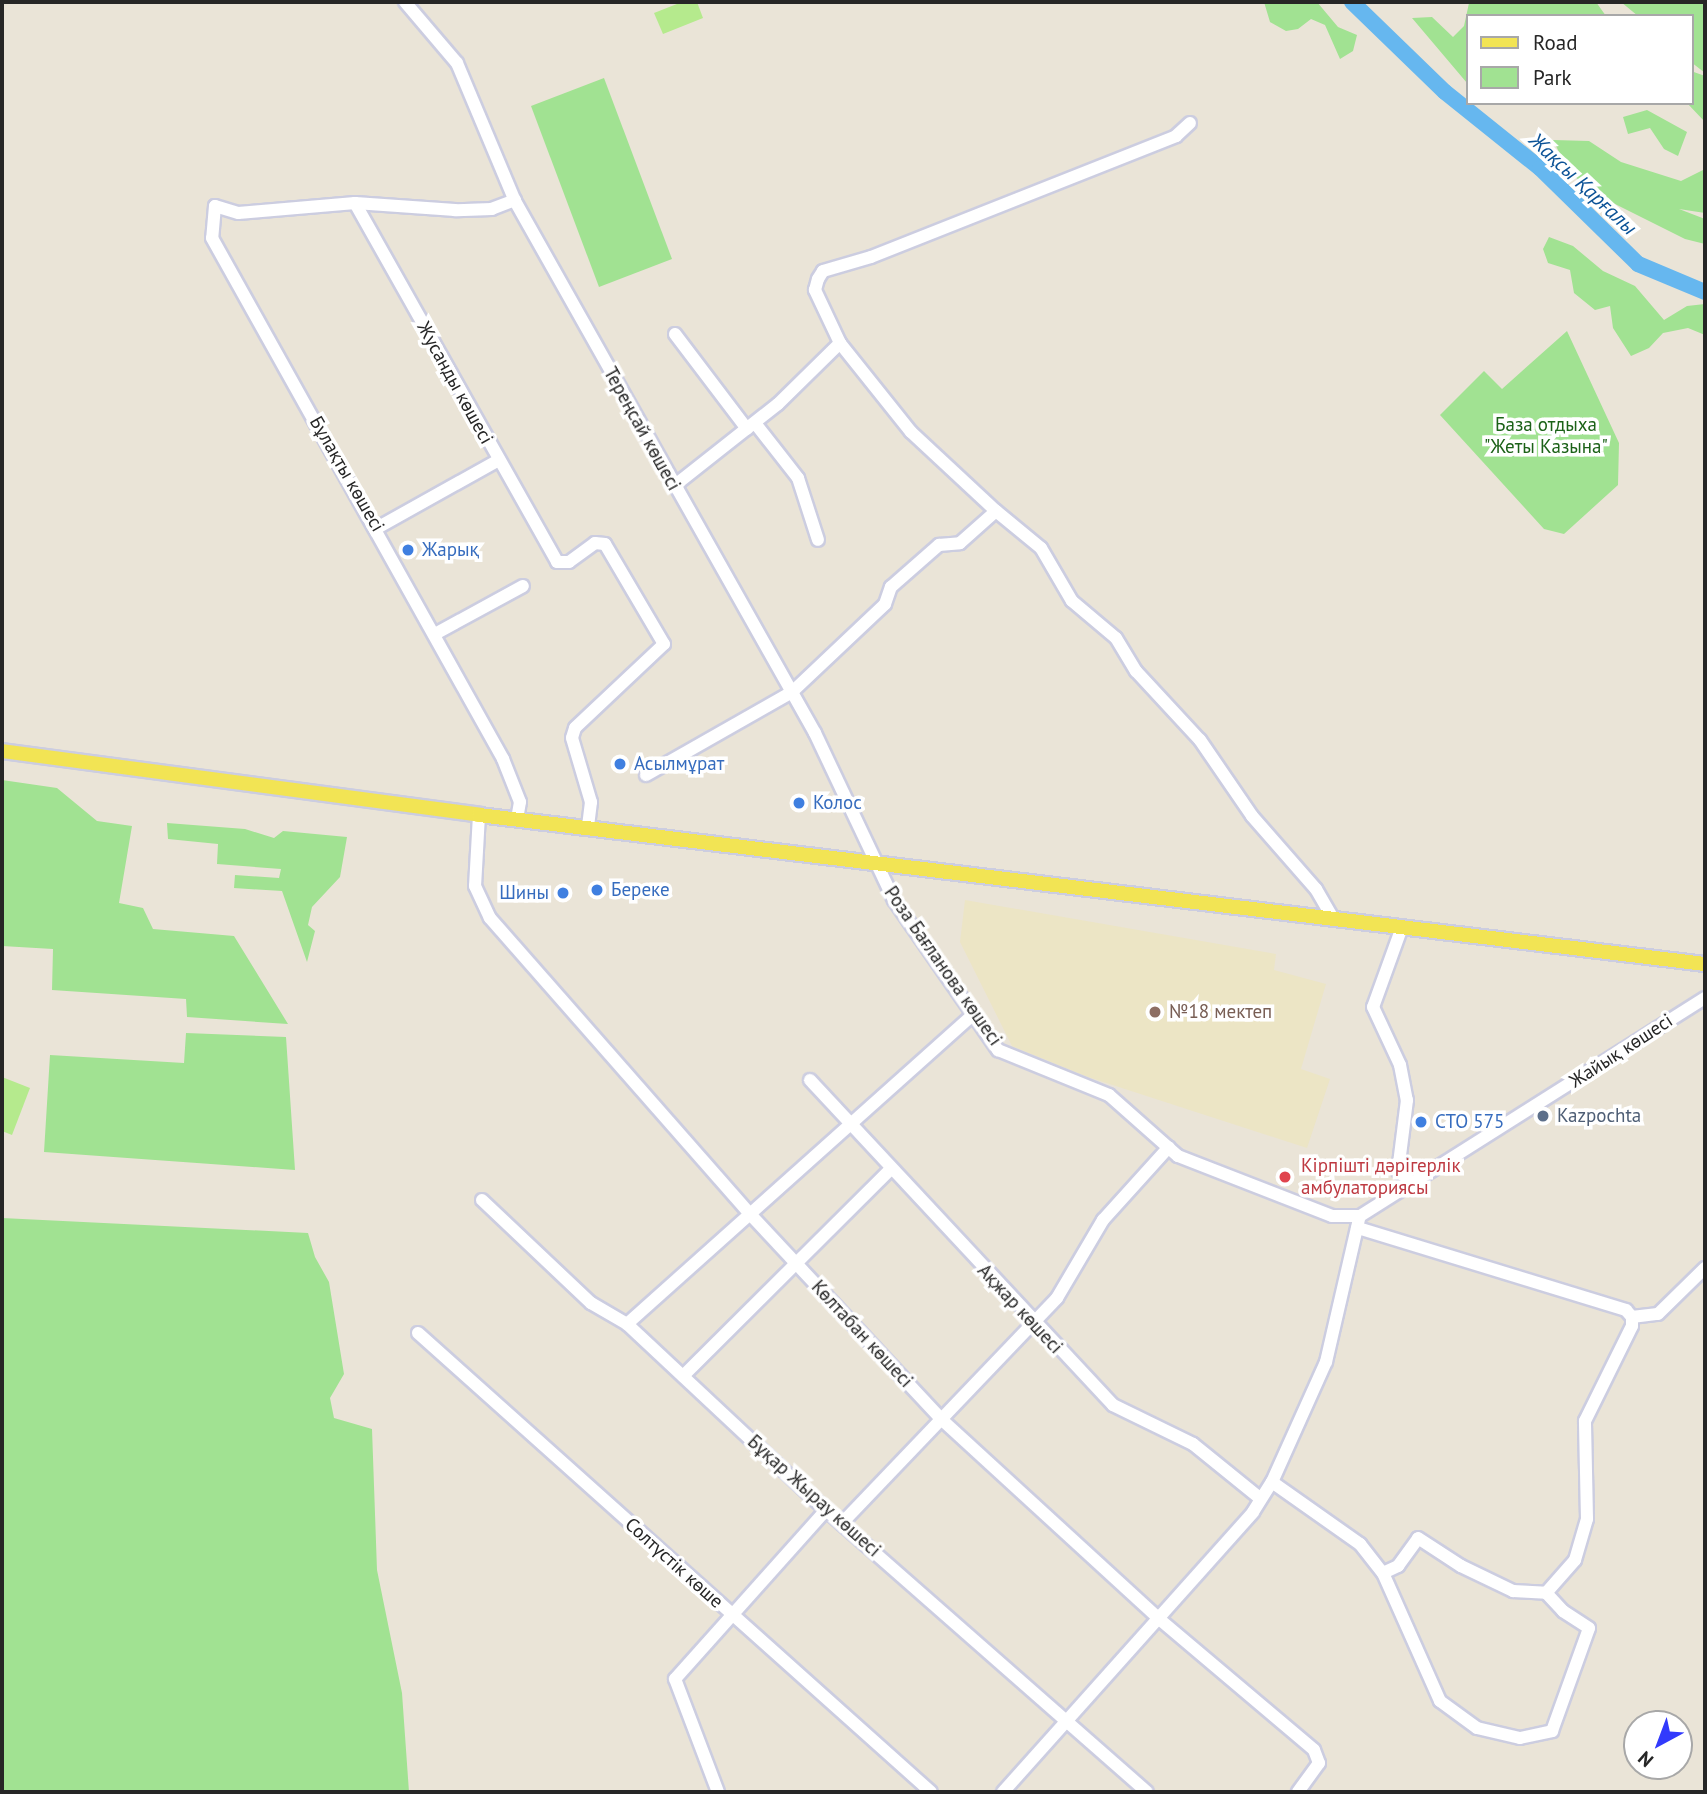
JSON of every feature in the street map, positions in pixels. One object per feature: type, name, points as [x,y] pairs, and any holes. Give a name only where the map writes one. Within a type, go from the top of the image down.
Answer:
[{"type":"main road","points":[[2,751],[480,815],[588,826],[1705,964]]},
{"type":"street","name":"Тереңсай көшесі","points":[[405,2],[457,63],[515,200],[792,692],[874,861]]},
{"type":"street","points":[[1190,123],[1176,136],[1082,175],[824,271],[815,290],[840,343],[911,432],[996,511],[1041,548],[1072,601],[1116,638],[1136,671],[1200,740],[1252,816],[1316,889],[1333,918]]},
{"type":"street","points":[[355,203],[454,210],[492,209],[515,200]]},
{"type":"street","name":"Бұлақты көшесі","points":[[355,203],[266,213],[238,213],[215,206],[212,238],[377,528],[503,759],[520,802],[517,818]]},
{"type":"street","name":"Жусанды көшесі","points":[[355,203],[497,461],[557,562],[569,562],[595,543],[605,544],[663,648],[575,728],[572,738],[591,802],[588,826]]},
{"type":"street","points":[[675,334],[798,478],[818,540]]},
{"type":"street","points":[[674,486],[751,426],[840,343]]},
{"type":"street","points":[[377,528],[497,461]]},
{"type":"street","points":[[646,775],[792,692],[885,604],[901,579],[939,545],[960,543],[996,511]]},
{"type":"street","points":[[435,634],[523,586]]},
{"type":"street","name":"Көлтабан көшесі","points":[[480,815],[475,886],[489,918],[750,1214],[941,1419],[1158,1618],[1314,1750],[1319,1763],[1298,1792]]},
{"type":"street","name":"Роза Бағланова көшесі","points":[[874,861],[894,900],[998,1050],[1109,1095],[1178,1156],[1332,1216],[1358,1222],[1626,1310],[1632,1318]]},
{"type":"street","points":[[1402,927],[1373,1007],[1400,1065],[1407,1100],[1398,1171],[1415,1185]]},
{"type":"street","name":"Жайық көшесі","points":[[1358,1222],[1705,998]]},
{"type":"street","points":[[627,1324],[972,1016]]},
{"type":"street","name":"Ақжар көшесі","points":[[810,1080],[1032,1323],[1113,1405],[1193,1444],[1261,1499]]},
{"type":"street","points":[[842,1523],[1057,1298],[1103,1220],[1169,1147]]},
{"type":"street","points":[[683,1376],[891,1169]]},
{"type":"street","name":"Бұқар Жырау көшесі","points":[[482,1200],[591,1303],[627,1324],[826,1510],[1147,1792]]},
{"type":"street","points":[[1003,1792],[1158,1618],[1261,1499],[1272,1482],[1325,1362],[1358,1222]]},
{"type":"street","points":[[1546,1593],[1575,1560],[1587,1519],[1585,1421],[1632,1318],[1658,1314],[1705,1268]]},
{"type":"street","name":"Солтүстік көше","points":[[418,1333],[931,1792]]},
{"type":"street","points":[[1272,1482],[1360,1544],[1383,1573],[1440,1701],[1477,1728],[1520,1738],[1552,1731],[1589,1628],[1563,1611],[1546,1593],[1513,1591],[1461,1566],[1418,1538],[1398,1566],[1383,1573]]},
{"type":"street","points":[[718,1792],[676,1679],[735,1617],[826,1510]]},
{"type":"shaded area","name":"№18 мектеп","points":[[965,900],[1276,954],[1274,970],[1326,984],[1301,1069],[1330,1079],[1307,1148],[1088,1077],[1012,1046],[960,942]]},
{"type":"green space","points":[[682,2],[697,2],[703,18],[663,34],[654,13]]},
{"type":"green space","points":[[1264,2],[1317,2],[1338,27],[1357,35],[1353,51],[1340,59],[1325,25],[1311,19],[1298,29],[1286,31],[1270,22]]},
{"type":"green space","points":[[1460,2],[1596,2],[1605,14],[1467,14],[1469,3]]},
{"type":"green space","points":[[1621,2],[1705,2],[1705,73],[1693,64],[1693,14],[1636,14]]},
{"type":"green space","points":[[1432,17],[1453,37],[1464,26],[1466,17],[1466,82],[1412,18]]},
{"type":"green space","points":[[1693,72],[1705,76],[1705,122],[1689,105],[1693,105]]},
{"type":"green space","points":[[604,78],[672,259],[599,287],[531,106]]},
{"type":"green space","points":[[1647,110],[1687,132],[1678,156],[1664,149],[1650,128],[1628,134],[1623,117]]},
{"type":"green space","points":[[1553,140],[1589,141],[1621,162],[1681,181],[1705,169],[1705,213],[1679,209],[1705,219],[1705,244],[1685,239],[1599,196],[1569,172]]},
{"type":"green space","points":[[1549,237],[1573,246],[1603,271],[1635,286],[1664,320],[1687,306],[1705,304],[1705,335],[1688,328],[1663,333],[1649,348],[1631,356],[1613,328],[1610,306],[1595,310],[1574,293],[1570,270],[1548,263],[1543,249]]},
{"type":"green space","name":"База отдыха \"Жеты Казына\"","points":[[1567,331],[1619,443],[1618,485],[1564,534],[1544,529],[1440,415],[1484,371],[1502,389]]},
{"type":"green space","points":[[2,780],[57,788],[97,821],[132,826],[119,903],[143,908],[153,929],[234,936],[288,1024],[187,1017],[186,999],[52,990],[53,949],[2,946]]},
{"type":"green space","points":[[167,823],[245,829],[274,838],[283,831],[347,837],[340,877],[312,907],[308,925],[315,931],[307,962],[282,891],[234,888],[235,875],[279,878],[281,869],[217,864],[218,844],[168,839]]},
{"type":"green space","points":[[186,1033],[286,1037],[295,1170],[44,1152],[50,1055],[184,1063]]},
{"type":"green space","points":[[2,1077],[30,1088],[12,1135],[2,1131]]},
{"type":"green space","points":[[2,1218],[308,1233],[315,1257],[329,1282],[344,1374],[330,1398],[334,1418],[372,1429],[377,1570],[402,1693],[409,1792],[2,1792]]},
{"type":"waterway","name":"Жақсы Қарғалы","points":[[1352,2],[1445,92],[1540,168],[1638,264],[1705,292]]},
{"type":"place","name":"Жарық","points":[[408,550]]},
{"type":"place","name":"Асылмұрат","points":[[620,764]]},
{"type":"place","name":"Колос","points":[[799,803]]},
{"type":"place","name":"Береке","points":[[597,890]]},
{"type":"place","name":"Шины","points":[[563,893]]},
{"type":"place","name":"№18 мектеп","points":[[1155,1012]]},
{"type":"place","name":"Kazpochta","points":[[1543,1116]]},
{"type":"place","name":"СТО 575","points":[[1421,1122]]},
{"type":"place","name":"Кірпішті дәрігерлік амбулаториясы","points":[[1285,1177]]}]
